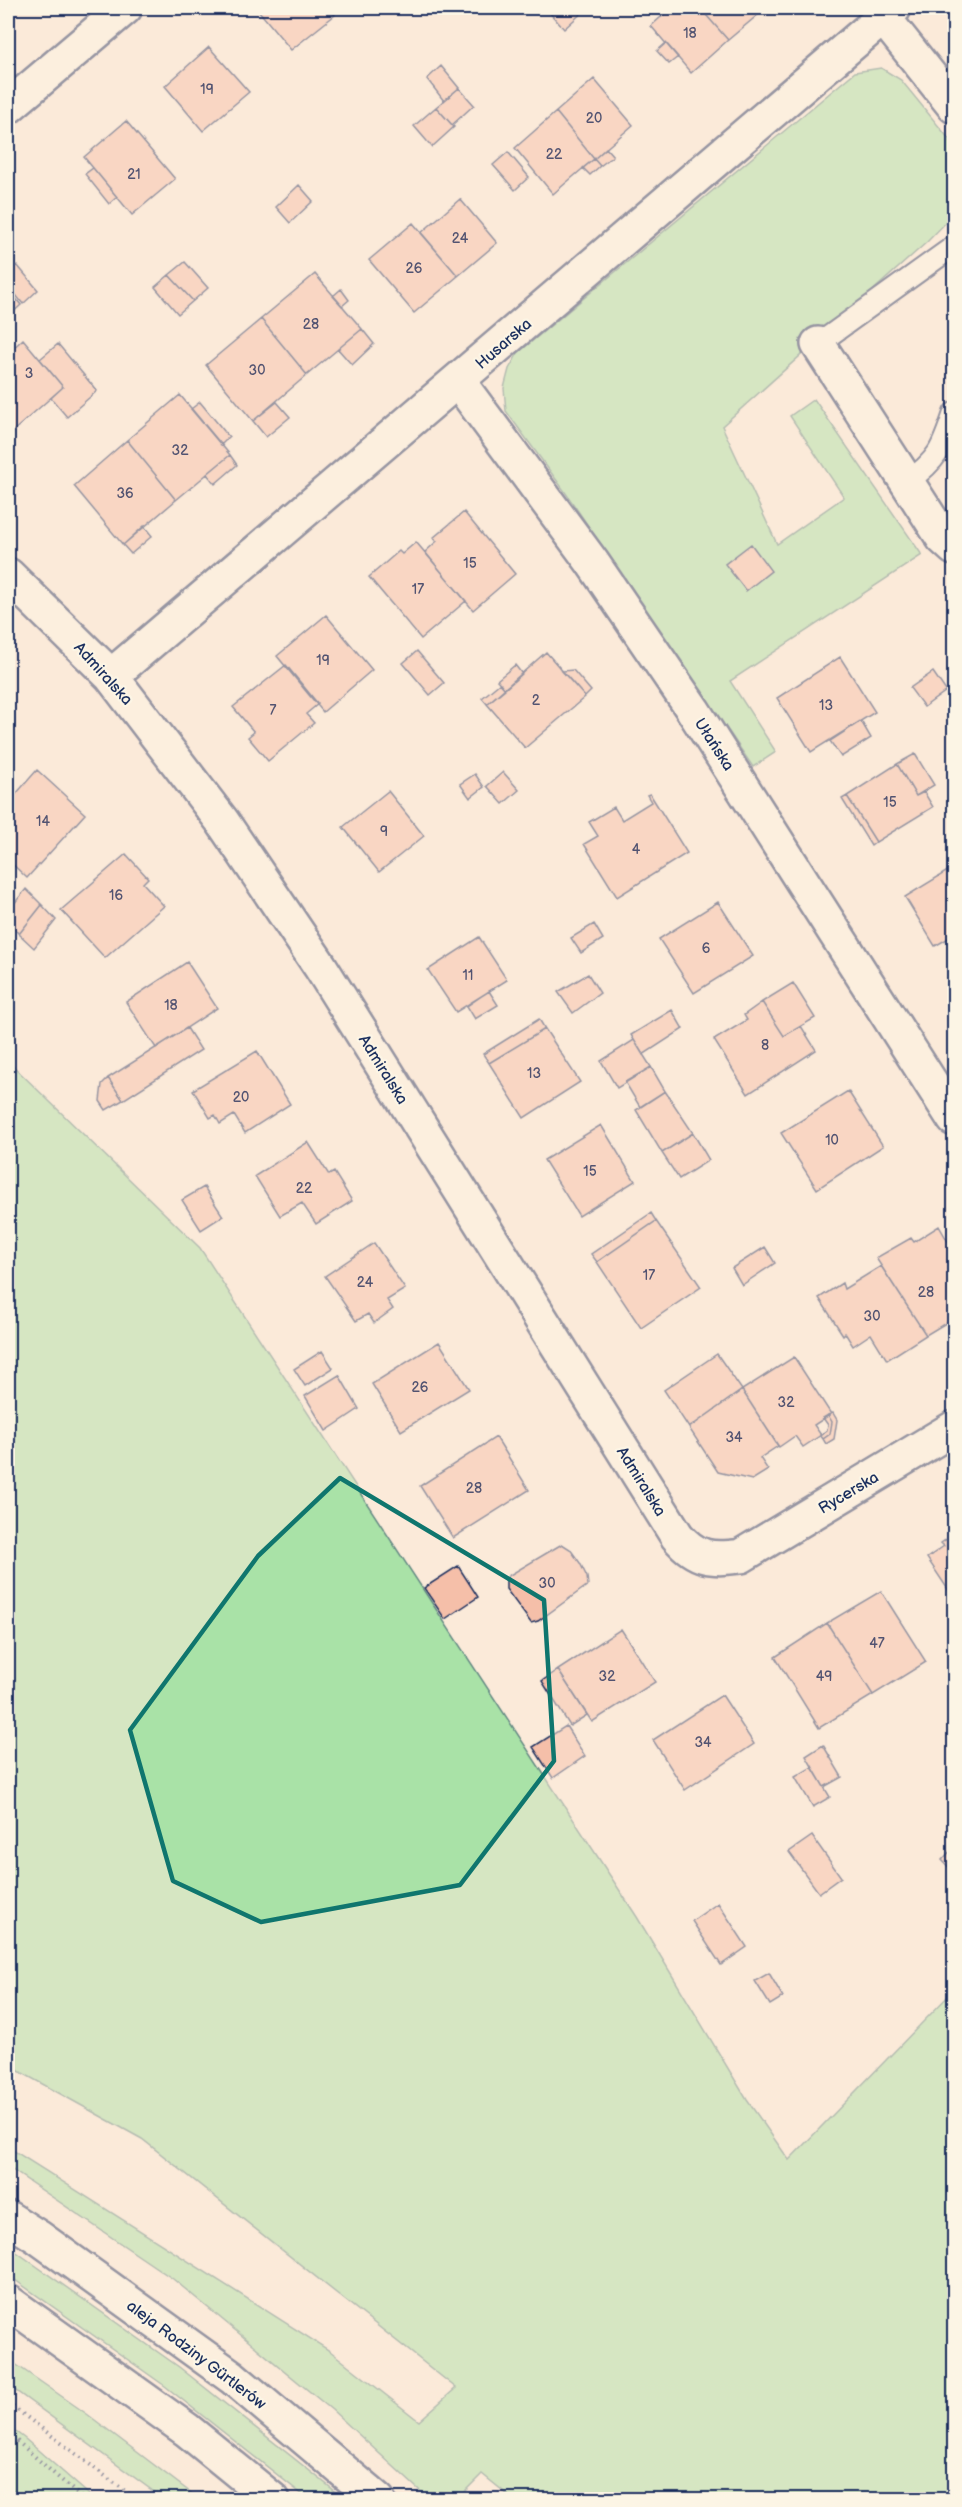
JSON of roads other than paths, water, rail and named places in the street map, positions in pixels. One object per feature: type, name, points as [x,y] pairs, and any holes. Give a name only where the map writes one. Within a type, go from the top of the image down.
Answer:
[{"type":"street","points":[[8,107],[125,8]]},
{"type":"street","points":[[888,12],[954,106]]},
{"type":"street","name":"Husarska","points":[[111,676],[888,12]]},
{"type":"street","points":[[818,344],[943,538],[954,548]]},
{"type":"street","name":"Ułańska","points":[[458,381],[592,562],[686,700],[954,1119]]},
{"type":"street","name":"Admiralska","points":[[8,575],[111,676],[222,820],[320,966],[677,1536],[686,1547],[716,1560],[741,1556]]},
{"type":"street","name":"Rycerska","points":[[741,1556],[954,1428]]},
{"type":"street","name":"aleja Rodziny Gürtlerów","points":[[8,2218],[232,2376],[378,2499]]},
{"type":"street","points":[[8,2302],[187,2430],[273,2499]]},
{"type":"lane","points":[[818,344],[954,246]]},
{"type":"lane","points":[[907,482],[928,467],[934,459],[954,413]]}]
